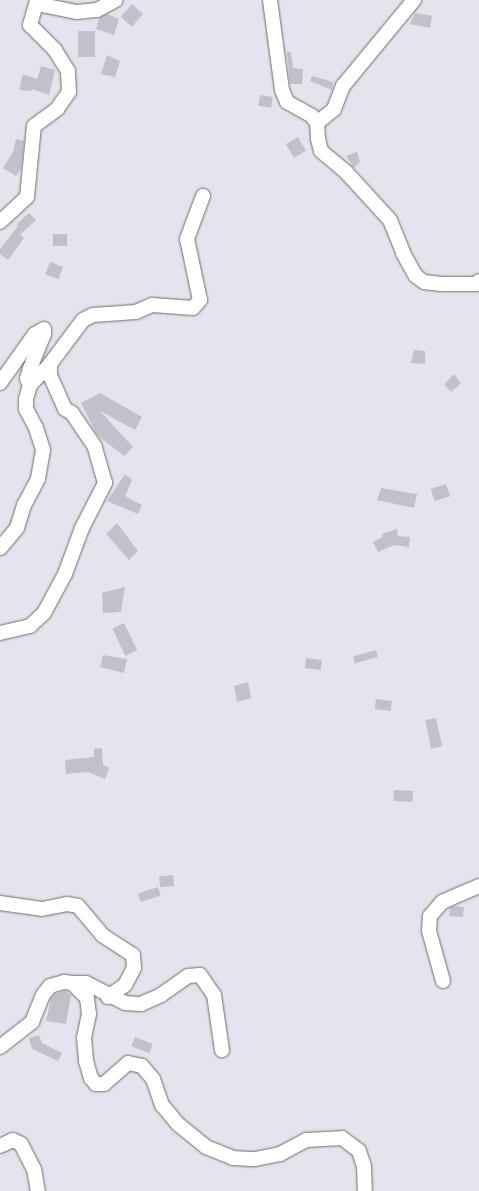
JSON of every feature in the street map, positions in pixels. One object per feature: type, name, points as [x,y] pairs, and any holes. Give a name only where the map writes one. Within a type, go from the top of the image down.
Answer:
[{"type":"street","points":[[0,222],[27,197],[34,126],[57,109],[69,92],[68,71],[55,50],[30,25],[37,2],[77,12],[97,10],[116,0]]},
{"type":"street","points":[[270,0],[282,90],[287,102],[312,116],[317,123],[321,151],[346,172],[390,220],[403,253],[416,276],[424,282],[442,284],[476,284],[479,281]]},
{"type":"street","points":[[317,123],[334,109],[343,86],[414,0]]},
{"type":"street","points":[[0,548],[17,528],[24,506],[38,479],[43,450],[36,428],[26,409],[30,385],[50,364],[83,320],[93,315],[136,312],[152,306],[192,308],[200,300],[187,239],[203,196]]},
{"type":"street","points":[[0,383],[35,334],[44,329],[44,334],[27,379],[30,385]]},
{"type":"street","points":[[0,633],[30,626],[44,613],[65,574],[82,528],[105,483],[95,447],[59,398],[50,376],[50,364]]},
{"type":"street","points":[[443,981],[429,931],[430,916],[442,902],[479,886]]},
{"type":"street","points":[[0,903],[42,909],[67,904],[78,906],[102,935],[133,955],[134,968],[125,985],[108,997]]},
{"type":"street","points":[[0,1047],[32,1022],[42,995],[50,986],[64,982],[86,983],[108,997],[125,1003],[140,1004],[161,995],[188,976],[200,975],[214,995],[222,1050]]},
{"type":"street","points":[[72,983],[87,998],[89,1014],[84,1038],[86,1061],[91,1078],[96,1084],[104,1084],[128,1063],[142,1066],[153,1079],[162,1105],[179,1125],[206,1147],[233,1158],[255,1159],[280,1154],[306,1140],[342,1138],[359,1151],[364,1166],[365,1191]]},
{"type":"street","points":[[0,1146],[13,1140],[21,1144],[34,1169],[38,1191]]},
{"type":"building","points":[[132,4],[143,14],[132,27],[121,17]]},
{"type":"building","points":[[415,13],[432,16],[430,28],[410,24]]},
{"type":"building","points":[[107,14],[119,19],[114,35],[96,29],[99,18]]},
{"type":"building","points":[[78,31],[95,31],[95,57],[78,57]]},
{"type":"building","points":[[287,52],[291,52],[293,68],[303,69],[302,84],[290,84]]},
{"type":"building","points":[[107,55],[120,61],[115,77],[101,74]]},
{"type":"building","points":[[41,66],[55,70],[49,95],[32,89],[31,91],[19,90],[23,74],[37,79]]},
{"type":"building","points":[[312,76],[333,82],[332,90],[310,81]]},
{"type":"building","points":[[260,95],[273,97],[271,108],[258,106]]},
{"type":"building","points":[[298,137],[306,151],[294,158],[286,144]]},
{"type":"building","points":[[16,139],[24,141],[21,169],[16,176],[3,168],[13,152]]},
{"type":"building","points":[[357,152],[360,162],[354,168],[346,156]]},
{"type":"building","points":[[29,213],[36,220],[20,235],[24,238],[8,260],[0,254],[0,249],[18,226],[16,225]]},
{"type":"building","points":[[53,234],[67,234],[67,246],[53,246]]},
{"type":"building","points":[[50,262],[63,267],[58,279],[45,274]]},
{"type":"building","points":[[414,350],[425,351],[425,364],[411,363]]},
{"type":"building","points":[[454,374],[461,383],[451,392],[444,385]]},
{"type":"building","points":[[100,393],[142,417],[135,430],[100,411],[133,447],[124,456],[97,435],[81,403]]},
{"type":"building","points":[[125,474],[132,480],[125,496],[142,505],[138,514],[107,501]]},
{"type":"building","points":[[446,484],[450,496],[435,501],[431,489]]},
{"type":"building","points":[[381,488],[417,494],[414,508],[377,500]]},
{"type":"building","points":[[117,523],[138,551],[129,560],[106,534]]},
{"type":"building","points":[[397,529],[398,536],[410,537],[409,547],[394,545],[378,552],[373,542],[383,537],[382,534]]},
{"type":"building","points":[[125,587],[121,612],[103,613],[102,593]]},
{"type":"building","points":[[124,623],[137,650],[125,656],[112,629]]},
{"type":"building","points":[[376,650],[378,657],[355,663],[353,657]]},
{"type":"building","points":[[103,655],[127,659],[124,673],[100,667]]},
{"type":"building","points":[[306,658],[322,660],[321,670],[305,668]]},
{"type":"building","points":[[248,682],[251,698],[237,702],[234,686]]},
{"type":"building","points":[[376,699],[392,701],[391,711],[375,709]]},
{"type":"building","points":[[436,718],[442,746],[431,749],[425,720]]},
{"type":"building","points":[[102,748],[103,765],[109,768],[105,779],[88,772],[66,774],[65,760],[94,757],[94,749]]},
{"type":"building","points":[[394,790],[413,791],[412,802],[393,801]]},
{"type":"building","points":[[173,875],[174,886],[160,887],[159,876]]},
{"type":"building","points":[[158,887],[161,896],[141,902],[138,893]]},
{"type":"building","points":[[454,906],[464,907],[463,917],[449,916],[450,908]]},
{"type":"building","points":[[65,991],[71,995],[66,1024],[46,1021],[51,999],[55,994]]},
{"type":"building","points":[[39,1035],[42,1043],[62,1053],[58,1061],[32,1049],[29,1038]]},
{"type":"building","points":[[135,1037],[153,1044],[149,1053],[131,1046]]}]
